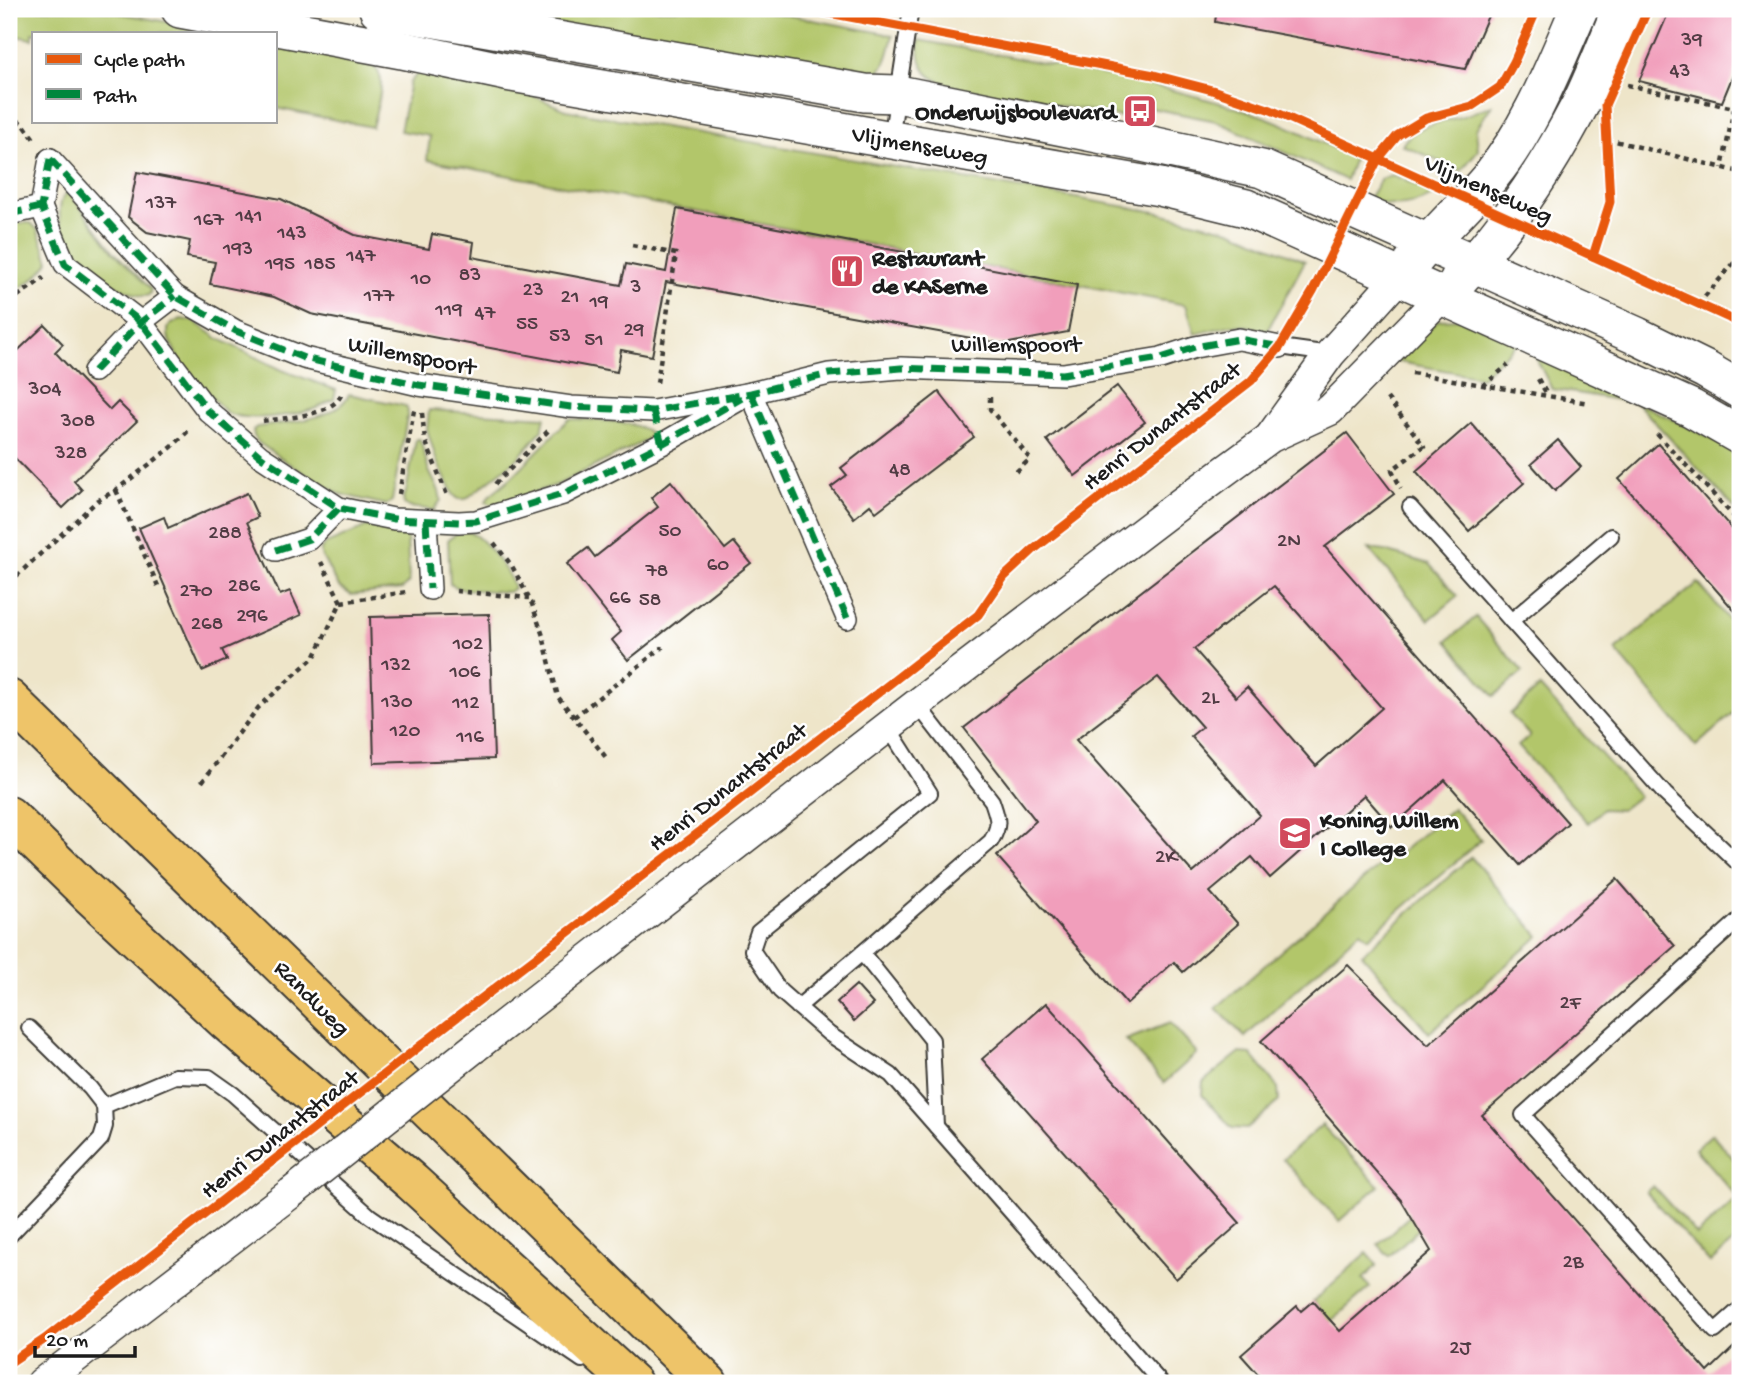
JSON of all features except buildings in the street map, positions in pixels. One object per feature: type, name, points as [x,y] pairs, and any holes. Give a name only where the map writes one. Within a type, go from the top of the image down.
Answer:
[{"type":"main road","name":"Randweg","points":[[9,699],[708,1383]]},
{"type":"main road","points":[[9,816],[226,1021],[412,1182],[632,1383]]},
{"type":"street","name":"Vlijmenseweg","points":[[180,9],[506,72],[1160,187],[1246,208],[1691,408],[1740,436]]},
{"type":"street","name":"Vlijmenseweg","points":[[378,9],[852,91],[898,94],[1262,169],[1637,336],[1740,390]]},
{"type":"street","points":[[1271,437],[1329,354],[1428,242],[1492,175],[1545,87],[1579,9]]},
{"type":"street","points":[[42,1383],[1181,503],[1271,437],[1329,410],[1474,263],[1533,185],[1582,101],[1621,9]]},
{"type":"street","points":[[9,214],[41,207],[50,159]]},
{"type":"street","name":"Willemspoort","points":[[50,159],[175,296],[236,331],[304,358],[419,385],[571,407],[653,411],[751,393],[829,374],[901,368],[1063,373],[1161,358],[1195,347],[1239,339],[1280,347]]},
{"type":"street","name":"Willemspoort","points":[[41,207],[65,264],[141,322],[214,417],[260,456],[340,508],[394,519],[426,522],[468,521],[563,494],[662,444],[751,393]]},
{"type":"street","points":[[94,371],[141,322],[175,296]]},
{"type":"street","points":[[751,393],[847,618]]},
{"type":"street","points":[[653,411],[662,444]]},
{"type":"street","points":[[276,550],[309,539],[340,508]]},
{"type":"street","points":[[426,522],[430,589]]},
{"type":"lane","points":[[891,139],[911,9]]},
{"type":"lane","points":[[1280,347],[1329,354]]},
{"type":"lane","points":[[1410,508],[1665,794],[1740,865]]},
{"type":"lane","points":[[1511,621],[1611,537]]},
{"type":"lane","points":[[798,1007],[991,841],[998,830],[992,801],[917,705]]},
{"type":"lane","points":[[888,727],[930,793],[758,932],[752,950],[780,991],[829,1034],[891,1074],[1161,1383]]},
{"type":"lane","points":[[1740,919],[1523,1115],[1715,1331],[1740,1309]]},
{"type":"lane","points":[[862,953],[932,1040],[936,1126]]},
{"type":"lane","points":[[9,1236],[101,1139],[105,1126],[104,1106],[90,1088],[29,1028]]},
{"type":"lane","points":[[104,1106],[175,1076],[209,1077],[233,1094],[370,1216],[616,1383]]},
{"type":"path","points":[[1615,82],[1740,109]]},
{"type":"path","points":[[1722,168],[1734,108]]},
{"type":"path","points":[[9,114],[24,125],[50,159]]},
{"type":"path","points":[[1606,128],[1607,152]]},
{"type":"path","points":[[1607,139],[1740,172]]},
{"type":"path","points":[[632,245],[676,254],[653,411]]},
{"type":"path","points":[[1698,304],[1740,256]]},
{"type":"path","points":[[9,302],[65,264]]},
{"type":"path","points":[[1687,298],[1709,308]]},
{"type":"path","points":[[9,583],[97,501],[116,490],[214,417],[257,422],[306,415],[330,407],[340,400],[349,369]]},
{"type":"path","points":[[990,371],[990,409],[1030,460],[1016,472]]},
{"type":"path","points":[[1409,372],[1599,405]]},
{"type":"path","points":[[394,519],[419,385]]},
{"type":"path","points":[[419,385],[425,440],[468,521],[512,566],[532,604],[558,697],[608,760]]},
{"type":"path","points":[[1382,392],[1424,446],[1392,470],[1410,508]]},
{"type":"path","points":[[468,521],[471,508],[522,460],[571,407]]},
{"type":"path","points":[[1655,431],[1740,523]]},
{"type":"path","points":[[116,490],[158,586]]},
{"type":"path","points":[[202,782],[258,708],[315,656],[341,602],[309,539]]},
{"type":"path","points":[[574,717],[663,647]]},
{"type":"green space","points":[[9,9],[96,9],[222,32],[32,32],[32,39],[9,35]]},
{"type":"green space","points":[[466,9],[755,9],[893,35],[883,66],[870,81]]},
{"type":"green space","points":[[919,40],[1092,72],[1220,103],[1274,120],[1354,158],[1346,180],[1216,121],[1125,103],[1122,117],[955,87],[931,77],[926,72],[920,59]]},
{"type":"green space","points":[[276,42],[365,59],[372,64],[380,76],[381,87],[372,127],[276,108]]},
{"type":"green space","points":[[429,70],[502,82],[566,110],[1156,212],[1230,230],[1305,261],[1267,331],[1232,325],[1195,334],[1186,305],[427,160],[430,136],[400,131],[410,82],[417,74]]},
{"type":"green space","points":[[1492,105],[1476,129],[1478,150],[1461,171],[1402,145],[1414,132],[1422,128]]},
{"type":"green space","points":[[1391,175],[1436,194],[1419,202],[1403,205],[1386,205],[1368,200],[1381,179]]},
{"type":"green space","points":[[66,193],[71,195],[114,252],[151,289],[150,294],[140,295],[122,288],[101,278],[74,259],[65,241],[60,220],[62,200]]},
{"type":"green space","points":[[31,223],[37,229],[49,261],[34,278],[13,290],[9,287],[9,226]]},
{"type":"green space","points":[[181,319],[193,321],[219,339],[282,370],[336,390],[334,399],[314,409],[282,416],[258,418],[227,413],[186,371],[177,356],[168,336],[168,329]]},
{"type":"green space","points":[[1459,319],[1520,341],[1481,377],[1393,361],[1438,320]]},
{"type":"green space","points":[[1533,352],[1740,452],[1740,514],[1637,403],[1552,389]]},
{"type":"green space","points":[[349,394],[406,406],[408,412],[392,501],[386,505],[340,494],[294,467],[259,443],[254,436],[253,430],[257,427],[308,419],[333,410],[343,403]]},
{"type":"green space","points":[[429,410],[545,417],[542,430],[518,458],[466,499],[458,499],[437,462],[427,429]]},
{"type":"green space","points":[[569,419],[633,425],[649,432],[650,436],[559,484],[512,500],[491,505],[486,502],[489,496],[512,477]]},
{"type":"green space","points":[[416,439],[420,439],[429,471],[439,491],[441,500],[434,510],[404,504]]},
{"type":"green space","points":[[374,524],[402,529],[407,537],[409,582],[402,589],[351,595],[339,587],[321,555],[321,549],[326,544]]},
{"type":"green space","points":[[458,532],[475,535],[489,548],[514,588],[509,592],[460,589],[450,584],[448,540]]},
{"type":"green space","points":[[1369,549],[1429,564],[1458,596],[1429,620]]},
{"type":"green space","points":[[1698,583],[1740,633],[1740,707],[1696,746],[1615,650]]},
{"type":"green space","points":[[1476,617],[1523,672],[1494,696],[1447,641]]},
{"type":"green space","points":[[1540,687],[1639,796],[1621,810],[1603,809],[1588,823],[1518,746],[1530,736],[1510,714]]},
{"type":"green space","points":[[1453,808],[1481,840],[1368,938],[1360,931],[1245,1037],[1216,1008],[1390,856],[1393,859]]},
{"type":"green space","points":[[1471,857],[1539,936],[1429,1033],[1362,954]]},
{"type":"green space","points":[[1170,1023],[1197,1053],[1164,1083],[1126,1040]]},
{"type":"green space","points":[[1239,1053],[1251,1054],[1278,1088],[1279,1101],[1246,1129],[1232,1128],[1202,1095],[1203,1082]]},
{"type":"green space","points":[[1322,1125],[1379,1186],[1339,1221],[1283,1159]]},
{"type":"green space","points":[[1712,1134],[1740,1166],[1740,1236],[1710,1263],[1646,1192],[1653,1186],[1697,1235],[1738,1198],[1695,1149]]},
{"type":"green space","points":[[1434,1194],[1439,1211],[1389,1256],[1378,1244]]},
{"type":"green space","points":[[1367,1253],[1377,1265],[1363,1279],[1370,1287],[1330,1322],[1313,1301]]},
{"type":"marked path","points":[[50,159],[175,296],[236,331],[304,358],[419,385],[571,407],[653,411],[751,393],[829,374],[901,368],[1063,374],[1161,358],[1195,347],[1239,339],[1280,347]]},
{"type":"marked path","points":[[50,159],[41,207],[65,264],[141,322],[208,411],[260,456],[339,508],[394,519],[476,521],[563,494],[662,444],[742,398]]},
{"type":"marked path","points":[[9,214],[41,207]]},
{"type":"marked path","points":[[94,371],[141,322],[175,296]]},
{"type":"marked path","points":[[751,393],[847,618]]},
{"type":"marked path","points":[[653,411],[662,444]]},
{"type":"marked path","points":[[276,550],[309,539],[339,508]]},
{"type":"marked path","points":[[426,521],[430,589]]},
{"type":"cycle path","points":[[808,9],[1154,75],[1212,90],[1271,110],[1740,324]]},
{"type":"cycle path","name":"Henri Dunantstraat","points":[[9,1363],[45,1339],[978,615],[1004,577],[1033,550],[1251,381],[1280,347],[1313,291],[1378,159],[1398,135],[1426,118],[1472,106],[1500,87],[1537,9]]},
{"type":"cycle path","points":[[1593,256],[1610,202],[1605,105],[1648,9]]},
{"type":"place","name":"Onderwijsboulevard","points":[[1140,111]]},
{"type":"place","name":"Restaurant de KASerne","points":[[847,271]]},
{"type":"place","name":"Koning Willem I College","points":[[1295,833]]}]
